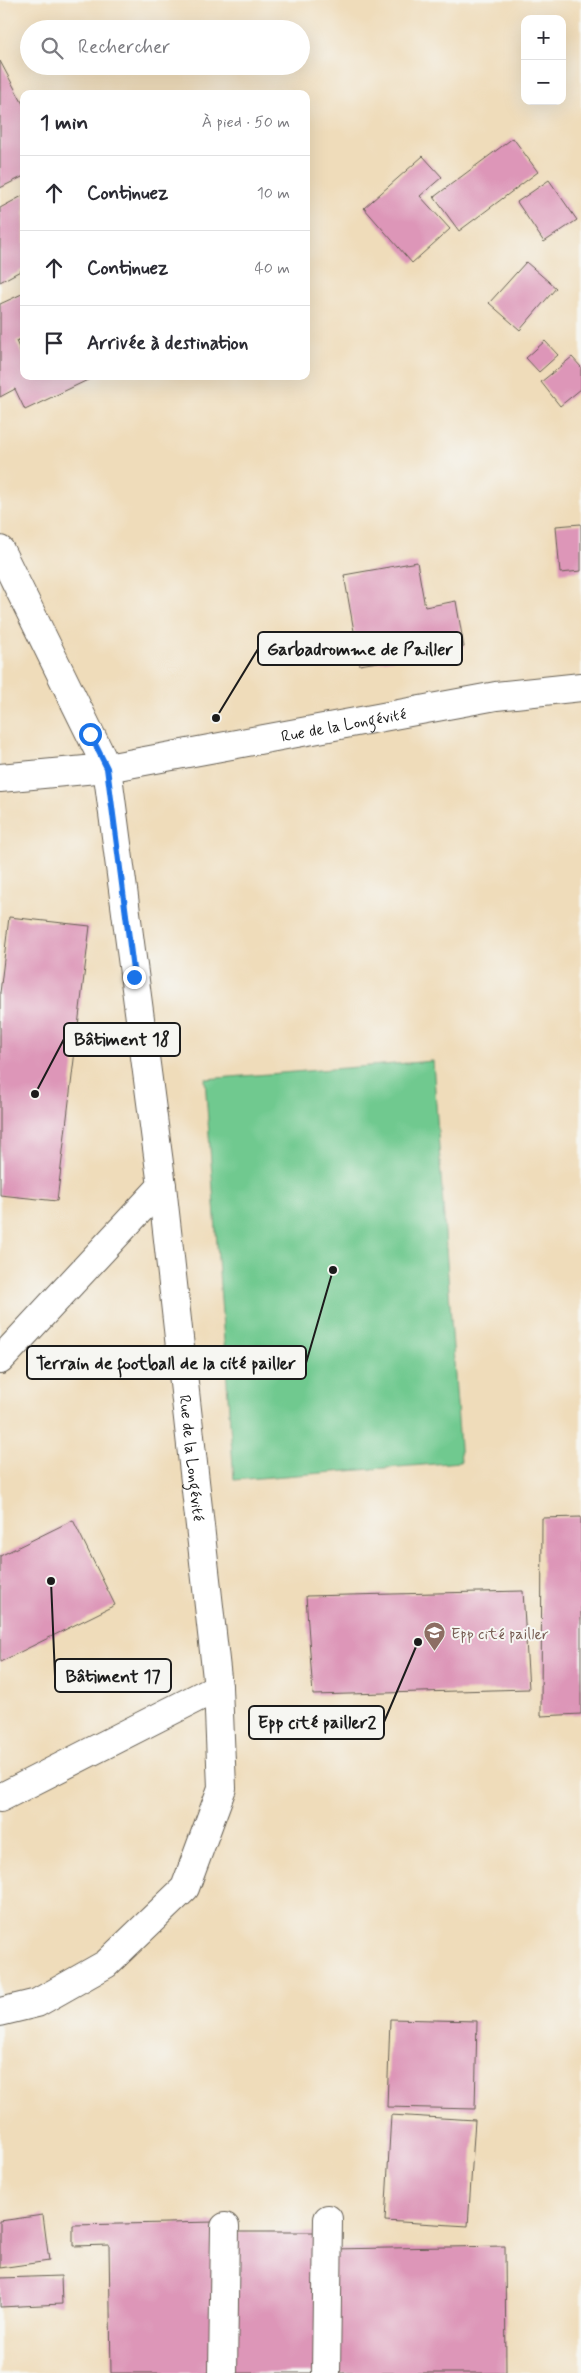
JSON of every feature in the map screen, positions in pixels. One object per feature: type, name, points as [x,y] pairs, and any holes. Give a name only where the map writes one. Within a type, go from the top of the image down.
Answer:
[{"type":"street","points":[[0,550],[107,768]]},
{"type":"street","name":"Rue de la Longévité","points":[[0,778],[107,768],[496,696],[581,686]]},
{"type":"street","name":"Rue de la Longévité","points":[[0,2012],[37,2003],[106,1964],[185,1888],[222,1788],[218,1687],[162,1186],[107,768]]},
{"type":"street","points":[[0,1360],[162,1186]]},
{"type":"street","points":[[0,1798],[218,1687]]},
{"type":"street","points":[[326,2373],[328,2220]]},
{"type":"street","points":[[222,2373],[225,2227]]},
{"type":"green space","points":[[433,1061],[461,1462],[234,1480],[205,1079]]},
{"type":"building","points":[[0,61],[20,98],[20,178],[0,188]]},
{"type":"building","points":[[513,138],[538,172],[459,231],[434,197]]},
{"type":"building","points":[[423,156],[442,177],[420,196],[450,229],[412,263],[364,208]]},
{"type":"building","points":[[549,180],[577,220],[544,242],[517,202]]},
{"type":"building","points":[[20,197],[20,271],[0,282],[0,208]]},
{"type":"building","points":[[526,262],[556,288],[520,330],[489,303]]},
{"type":"building","points":[[20,295],[20,340],[16,341],[20,350],[20,380],[88,380],[25,410],[15,389],[0,397],[0,304]]},
{"type":"building","points":[[545,341],[558,355],[539,372],[526,358]]},
{"type":"building","points":[[572,357],[581,367],[581,389],[560,406],[541,382]]},
{"type":"building","points":[[581,524],[581,571],[560,573],[556,526]]},
{"type":"building","points":[[417,562],[425,607],[456,601],[464,647],[360,665],[344,575]]},
{"type":"building","points":[[9,917],[90,926],[57,1201],[0,1195],[0,993]]},
{"type":"building","points":[[581,1517],[581,1714],[541,1716],[542,1518]]},
{"type":"building","points":[[73,1520],[115,1605],[0,1662],[0,1556]]},
{"type":"building","points":[[523,1591],[529,1689],[313,1695],[306,1596]]},
{"type":"building","points":[[390,2019],[477,2021],[475,2109],[387,2107]]},
{"type":"building","points":[[391,2115],[475,2120],[468,2226],[385,2221]]},
{"type":"building","points":[[43,2215],[49,2261],[0,2268],[0,2221]]},
{"type":"building","points":[[215,2222],[216,2373],[111,2373],[109,2245],[73,2246],[73,2225]]},
{"type":"building","points":[[229,2232],[322,2232],[321,2373],[229,2373]]},
{"type":"building","points":[[505,2246],[506,2373],[333,2373],[332,2249]]},
{"type":"building","points":[[61,2276],[62,2304],[0,2307],[0,2278]]},
{"type":"place","name":"Garbadromme de Pailler","points":[[216,718]]},
{"type":"place","name":"Bâtiment 18","points":[[35,1094]]},
{"type":"place","name":"Terrain de football de la cité pailler","points":[[333,1270]]},
{"type":"place","name":"Bâtiment 17","points":[[51,1581]]},
{"type":"place","name":"Epp cité pailler2","points":[[418,1642]]},
{"type":"place","name":"Epp cité pailler","points":[[435,1652]]},
{"type":"route","points":[[90,734],[107,768],[134,977]]}]
